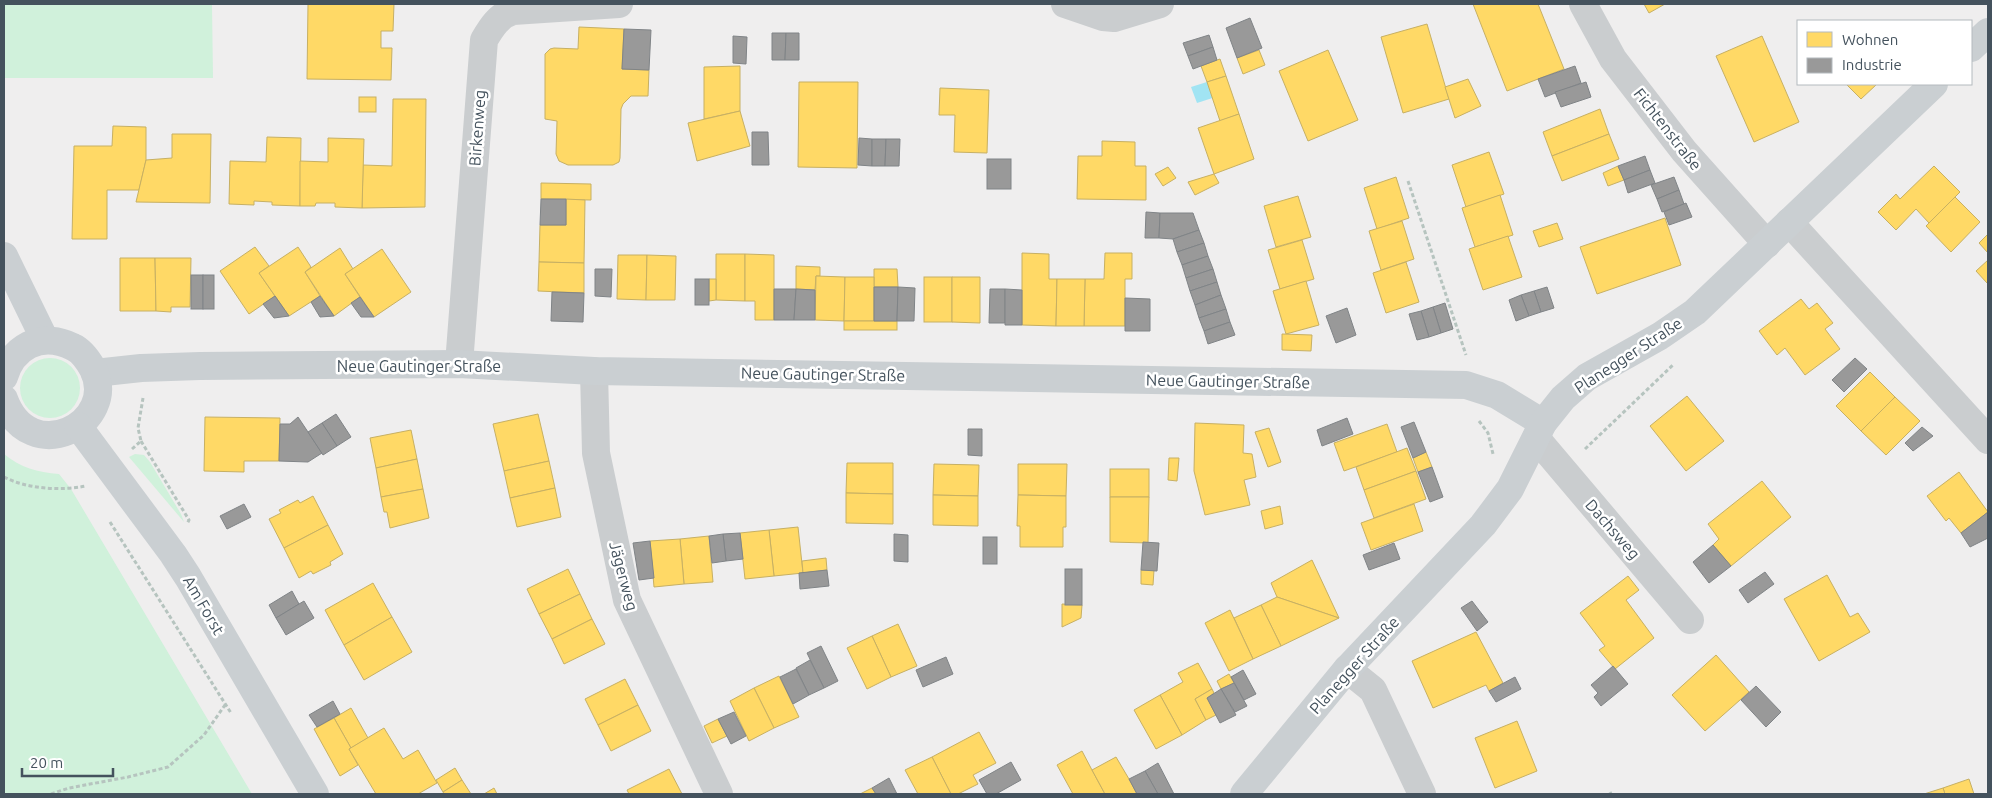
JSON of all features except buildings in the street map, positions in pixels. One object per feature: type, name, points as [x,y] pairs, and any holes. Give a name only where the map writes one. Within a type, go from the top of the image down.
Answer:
[{"type":"street","name":"Birkenweg","points":[[459,364],[484,40],[505,13],[619,4]]},
{"type":"street","points":[[1065,4],[1103,17],[1114,18],[1160,4]]},
{"type":"street","name":"Fichtenstraße","points":[[1583,4],[1613,59],[1695,164],[1767,244]]},
{"type":"street","points":[[1972,47],[1988,32]]},
{"type":"street","name":"Planegger Straße","points":[[1244,794],[1347,669],[1483,525],[1510,489],[1540,430],[1563,398],[1587,377],[1660,336],[1695,312],[1933,85]]},
{"type":"street","points":[[1789,222],[1988,440]]},
{"type":"street","points":[[4,256],[45,340]]},
{"type":"street","points":[[4,377],[8,365],[17,353],[30,344],[45,340],[61,341],[76,348],[88,359],[95,373],[98,388],[95,402],[88,415],[78,426],[64,433],[48,435],[32,432],[18,424],[8,411],[4,399]]},
{"type":"street","name":"Neue Gautinger Straße","points":[[95,373],[141,368],[200,366],[459,364],[594,370],[1463,386],[1497,395],[1540,430]]},
{"type":"street","name":"Jägerweg","points":[[594,370],[596,453],[628,600],[719,794]]},
{"type":"street","name":"Am Forst","points":[[78,426],[188,576],[315,794]]},
{"type":"street","name":"Dachsweg","points":[[1540,430],[1563,470],[1690,620]]},
{"type":"street","points":[[1347,669],[1373,690],[1422,794]]},
{"type":"path","points":[[1408,181],[1466,354],[1463,386]]},
{"type":"path","points":[[1563,470],[1680,358]]},
{"type":"path","points":[[4,477],[43,487],[71,489],[87,486],[141,440],[138,428],[139,412],[142,398],[149,396]]},
{"type":"path","points":[[1477,418],[1488,433],[1494,456]]},
{"type":"path","points":[[1492,446],[1499,443]]},
{"type":"path","points":[[108,519],[236,721]]},
{"type":"path","points":[[51,794],[69,788],[128,777],[168,766],[204,735],[225,705]]},
{"type":"green space","points":[[4,4],[212,4],[213,78],[4,78]]},
{"type":"green space","points":[[44,358],[56,358],[72,366],[78,376],[80,388],[78,400],[72,410],[56,418],[44,418],[28,410],[20,394],[20,382],[28,366]]},
{"type":"green space","points":[[4,454],[17,463],[30,468],[59,474],[71,489],[252,794],[4,794]]},
{"type":"green space","points":[[135,454],[144,455],[150,462],[184,522],[129,457]]},
{"type":"water","points":[[1226,76],[1231,92],[1197,103],[1191,87]]}]
